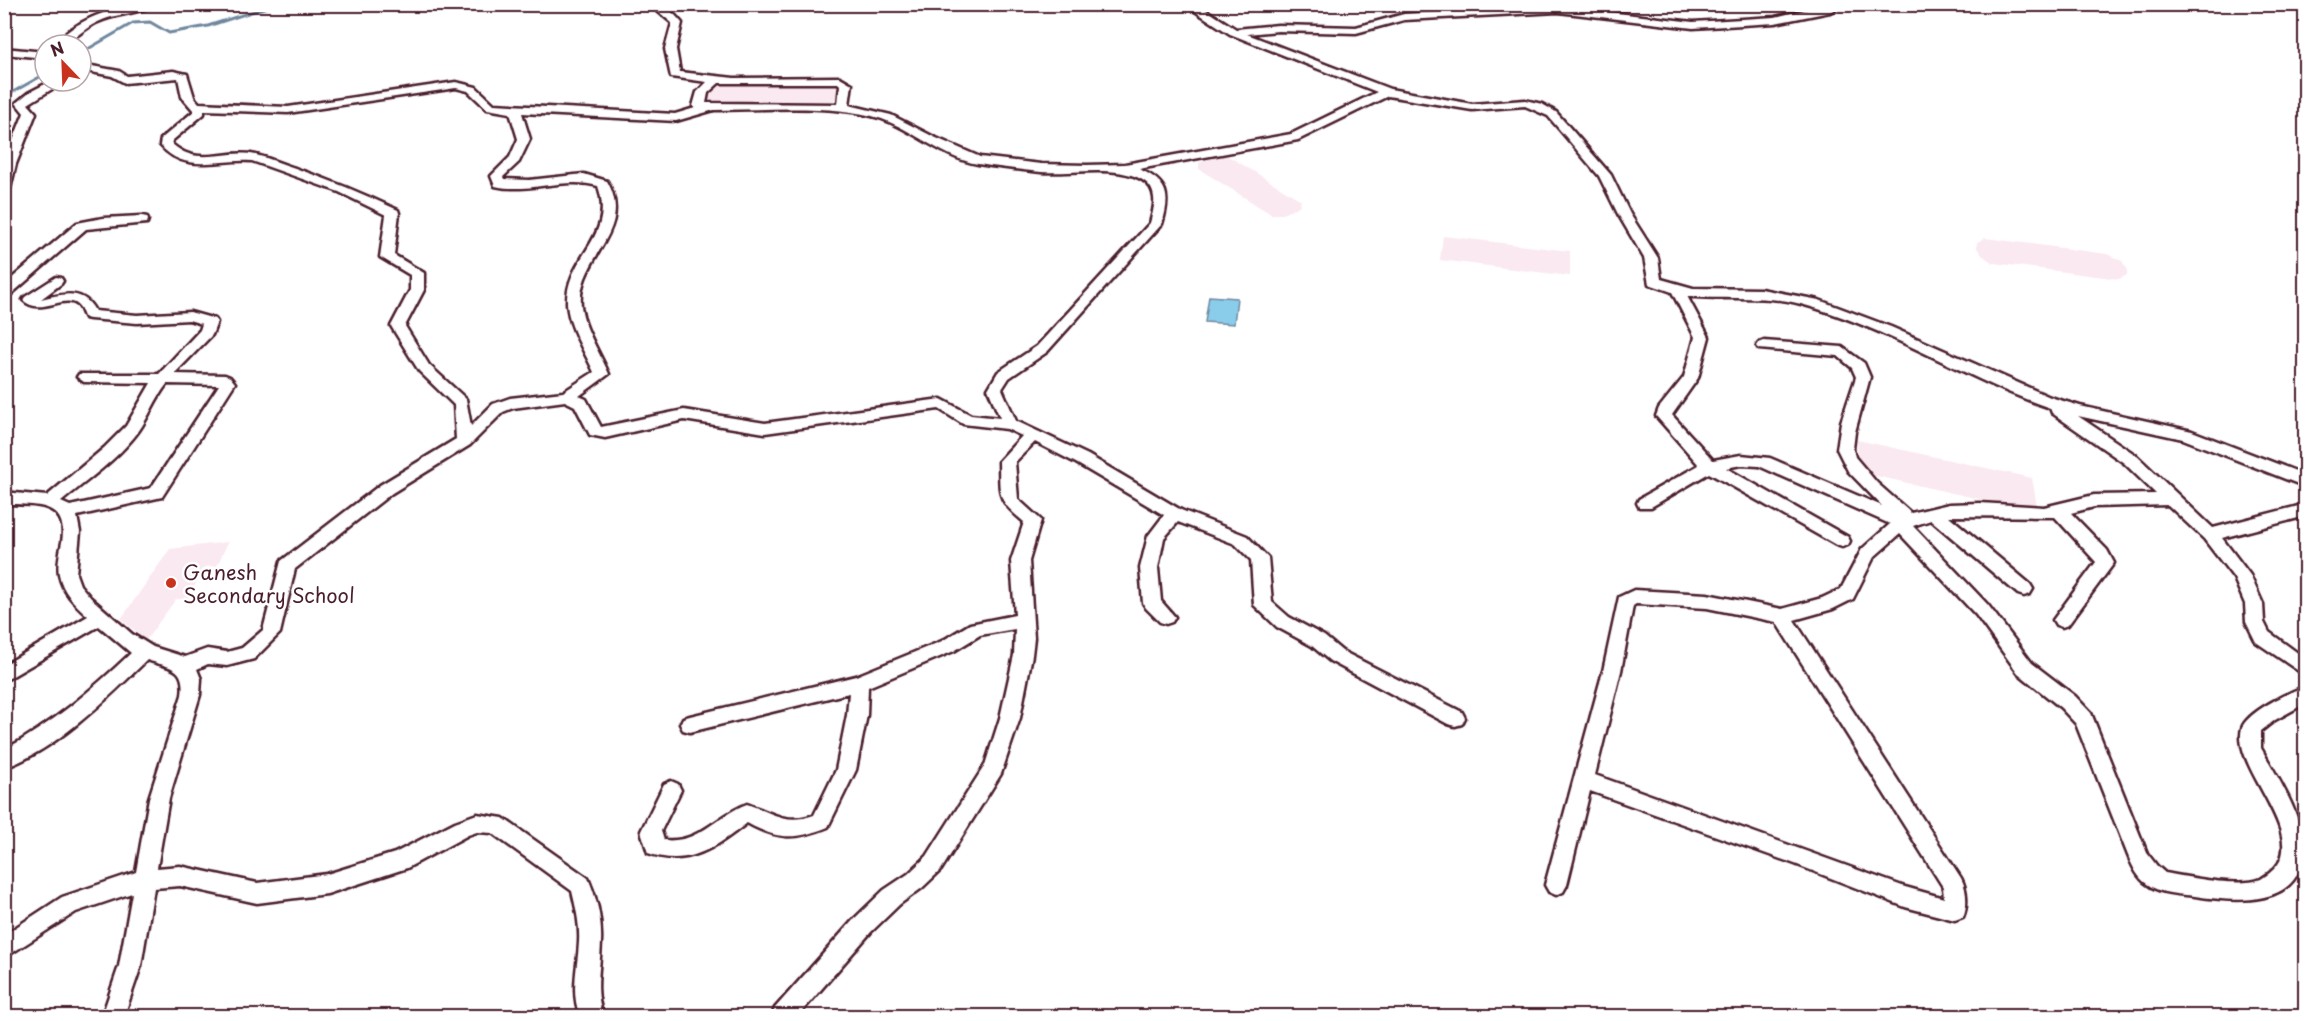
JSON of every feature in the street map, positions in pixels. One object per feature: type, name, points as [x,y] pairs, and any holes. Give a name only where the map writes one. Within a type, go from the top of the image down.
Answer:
[{"type":"street","points":[[72,33],[97,16],[152,4]]},
{"type":"street","points":[[654,4],[668,13],[677,23],[670,38],[670,60],[675,75],[714,80],[840,80],[846,84],[843,107]]},
{"type":"street","points":[[1189,4],[1234,32],[1287,55],[1387,92],[1472,107],[1525,103],[1538,106],[1552,114],[1605,175],[1624,214],[1651,258],[1654,281],[1678,291],[1700,294],[1760,293],[1795,298],[1833,309],[1894,333],[2046,401],[2097,416],[2189,435],[2306,481]]},
{"type":"street","points":[[1234,32],[1278,28],[1356,30],[1404,17],[1558,9],[1693,26],[1775,20],[1827,10],[1839,4]]},
{"type":"street","points":[[4,51],[33,54]]},
{"type":"street","points":[[93,70],[115,73],[125,80],[173,74],[183,76],[188,97],[200,112],[167,139],[166,145],[177,155],[190,160],[218,160],[237,156],[254,158],[343,189],[393,213],[387,257],[417,273],[417,290],[398,326],[424,368],[461,403],[464,441]]},
{"type":"street","points":[[714,80],[703,92],[699,106],[843,107],[887,117],[930,140],[977,160],[1041,168],[1125,168],[1294,137],[1387,92]]},
{"type":"street","points":[[195,106],[288,110],[456,85],[472,88],[491,107],[515,110],[539,109],[676,118],[712,106]]},
{"type":"street","points":[[4,189],[10,164],[30,113],[22,103],[36,93]]},
{"type":"street","points":[[184,666],[207,656],[227,659],[248,654],[271,633],[287,566],[386,489],[464,441],[498,408],[510,403],[567,396],[602,374],[574,305],[576,280],[610,220],[610,196],[603,184],[584,178],[529,184],[499,183],[497,176],[515,159],[524,139],[515,110]]},
{"type":"street","points":[[1010,424],[995,389],[1003,375],[1042,348],[1156,224],[1163,204],[1162,193],[1154,183],[1125,168]]},
{"type":"street","points":[[4,293],[82,226],[103,222],[142,220]]},
{"type":"street","points":[[49,502],[110,452],[132,429],[152,393],[207,332],[210,322],[190,316],[137,319],[90,315],[84,303],[71,297],[40,303],[30,300],[56,281]]},
{"type":"street","points":[[1678,291],[1702,337],[1691,378],[1664,412],[1664,416],[1709,466],[1842,541]]},
{"type":"street","points":[[1764,346],[1842,352],[1859,366],[1863,377],[1854,403],[1845,450],[1851,465],[1982,610],[2025,668],[2068,702],[2084,719],[2139,858],[2148,874],[2167,884],[2244,891],[2263,890],[2279,881],[2293,863],[2294,844],[2282,808],[2249,744],[2252,726],[2268,714],[2306,694]]},
{"type":"street","points":[[69,512],[156,493],[228,383],[225,380],[84,377]]},
{"type":"street","points":[[567,396],[581,403],[595,431],[605,433],[684,416],[765,428],[941,404],[968,420],[1010,424],[1082,459],[1175,514],[1237,537],[1257,554],[1263,605],[1283,622],[1318,641],[1336,656],[1455,718]]},
{"type":"street","points":[[2046,401],[2130,459],[2210,535],[2241,575],[2254,604],[2254,622],[2262,637],[2306,669]]},
{"type":"street","points":[[783,1017],[863,925],[892,897],[915,881],[934,863],[994,768],[1010,718],[1023,655],[1024,620],[1020,561],[1033,520],[1011,502],[1006,477],[1007,461],[1012,453],[1032,436]]},
{"type":"street","points":[[1645,503],[1709,466],[1741,460],[1770,464],[1905,523]]},
{"type":"street","points":[[4,498],[49,502],[69,512],[73,520],[73,528],[65,567],[69,580],[80,599],[102,616],[126,640],[144,652],[184,666],[191,674],[191,695],[159,798],[130,966],[113,1017]]},
{"type":"street","points":[[1556,885],[1612,671],[1625,602],[1628,598],[1707,601],[1782,616],[1827,604],[1847,594],[1868,554],[1905,523],[1934,513],[1980,509],[2044,513],[2094,501],[2171,499]]},
{"type":"street","points":[[2210,535],[2306,510]]},
{"type":"street","points":[[2059,511],[2101,554],[2105,563],[2062,620]]},
{"type":"street","points":[[1934,513],[2024,589]]},
{"type":"street","points":[[1166,618],[1152,603],[1149,568],[1156,536],[1175,514]]},
{"type":"street","points":[[4,674],[102,616]]},
{"type":"street","points":[[1584,780],[1662,811],[1828,867],[1920,902],[1955,910],[1953,885],[1782,616]]},
{"type":"street","points":[[690,724],[858,683],[948,646],[976,629],[1024,620]]},
{"type":"street","points":[[4,760],[26,749],[104,692],[144,652]]},
{"type":"street","points":[[671,790],[651,831],[655,846],[663,851],[688,848],[722,831],[747,813],[771,827],[806,828],[821,821],[846,770],[857,715],[858,683]]},
{"type":"street","points":[[4,948],[70,904],[145,879],[180,876],[257,892],[327,884],[400,861],[462,828],[477,823],[496,824],[581,885],[591,933],[586,979],[588,1012],[592,1017]]},
{"type":"shaded area","points":[[837,84],[843,88],[840,99],[828,102],[712,103],[706,100],[707,93],[712,88],[723,85]]},
{"type":"shaded area","points":[[1216,155],[1228,156],[1301,200],[1299,206],[1283,214],[1271,214],[1199,169],[1199,163]]},
{"type":"shaded area","points":[[1443,236],[1570,251],[1570,276],[1440,260]]},
{"type":"shaded area","points":[[1985,238],[2107,254],[2122,261],[2127,269],[2127,275],[2119,279],[1993,263],[1977,248],[1977,242]]},
{"type":"shaded area","points":[[1857,440],[2032,478],[2038,512],[1858,472]]},
{"type":"shaded area","name":"Ganesh Secondary School","points":[[228,542],[217,566],[204,567],[188,599],[176,599],[146,640],[121,619],[170,549]]},
{"type":"water","points":[[1209,296],[1237,298],[1234,324],[1205,322]]},
{"type":"waterway","points":[[93,46],[133,23],[150,22],[169,33],[208,26],[276,4]]},
{"type":"waterway","points":[[4,97],[33,81]]},
{"type":"place","name":"Ganesh Secondary School","points":[[171,583]]}]
